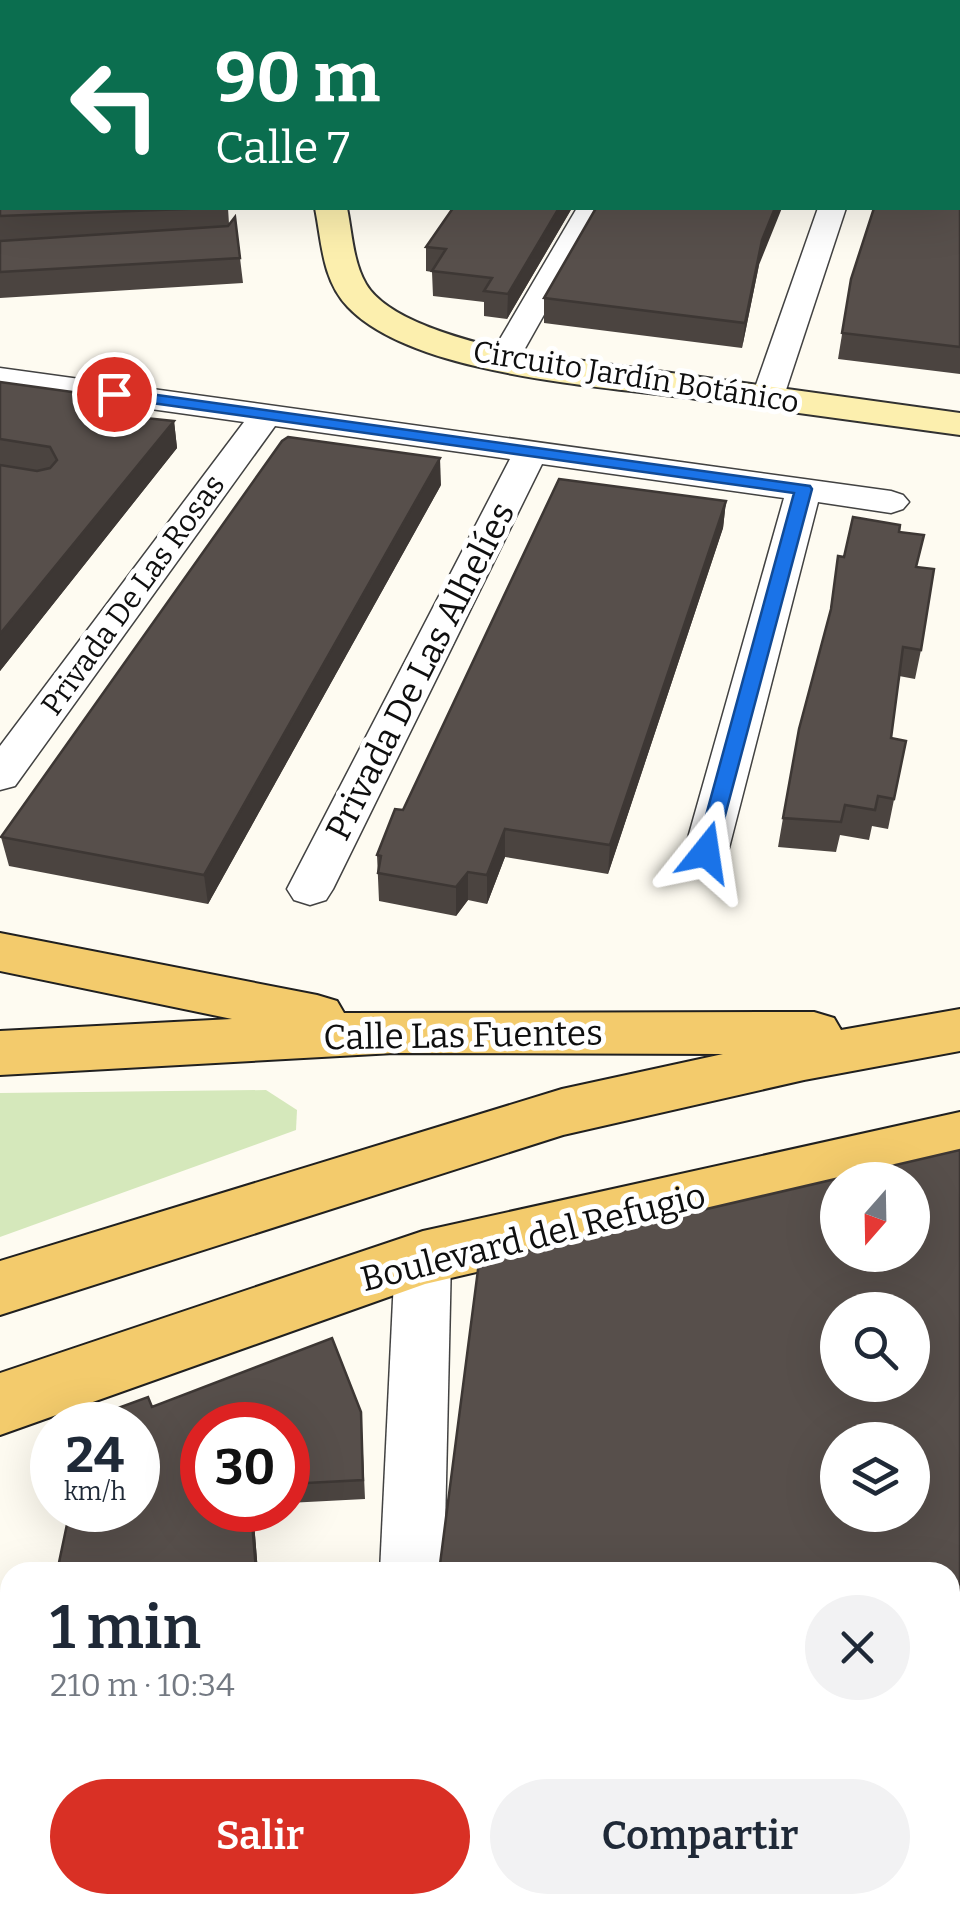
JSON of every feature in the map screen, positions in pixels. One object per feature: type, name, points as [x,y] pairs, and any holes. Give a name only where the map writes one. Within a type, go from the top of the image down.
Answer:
[{"type":"main road","points":[[0,952],[394,1032]]},
{"type":"main road","name":"Calle Las Fuentes","points":[[0,1052],[394,1032],[944,1032]]},
{"type":"main road","points":[[0,1288],[562,1112],[944,1032]]},
{"type":"main road","name":"Boulevard del Refugio","points":[[0,1404],[423,1258],[960,1136]]},
{"type":"street","name":"Circuito Jardín Botánico","points":[[331,210],[348,285],[384,318],[436,342],[503,361],[960,424]]},
{"type":"street","points":[[503,361],[589,210]]},
{"type":"street","points":[[767,399],[831,210]]},
{"type":"street","points":[[0,378],[891,502]]},
{"type":"street","name":"Privada De Las Rosas","points":[[0,776],[267,414]]},
{"type":"street","name":"Privada De Las Alhelíes","points":[[310,889],[530,453]]},
{"type":"street","points":[[706,852],[804,489]]},
{"type":"street","points":[[412,1562],[423,1258]]},
{"type":"green space","points":[[266,1090],[297,1110],[296,1130],[0,1237],[0,1093]]},
{"type":"building","points":[[0,210],[158,210],[0,216]]},
{"type":"building","points":[[452,210],[558,210],[508,294],[484,291],[492,278],[432,271],[446,249],[426,247]]},
{"type":"building","points":[[595,210],[774,210],[762,240],[745,323],[544,298]]},
{"type":"building","points":[[873,210],[960,210],[960,347],[842,333],[851,279]]},
{"type":"building","points":[[235,217],[240,258],[0,272],[0,241],[228,226]]},
{"type":"building","points":[[0,382],[109,399],[97,413],[174,421],[0,634],[0,465],[37,471],[50,468],[57,460],[50,447],[0,439]]},
{"type":"building","points":[[288,437],[440,458],[204,875],[1,837],[282,441]]},
{"type":"building","points":[[559,479],[726,501],[610,845],[505,829],[487,875],[468,872],[456,887],[378,873],[381,856],[377,855],[395,809],[403,810]]},
{"type":"building","points":[[853,517],[900,525],[899,532],[924,535],[916,567],[934,569],[921,650],[903,647],[891,738],[906,741],[894,799],[878,796],[875,810],[845,805],[841,822],[783,818],[799,729],[831,609],[838,556],[844,557]]},
{"type":"building","points":[[960,1150],[960,1562],[440,1562],[479,1262],[820,1183],[820,1272],[930,1272],[930,1162],[908,1162]]},
{"type":"building","points":[[332,1338],[361,1412],[363,1480],[310,1483],[310,1402],[180,1402],[180,1532],[253,1532],[255,1562],[59,1562],[65,1532],[160,1532],[160,1404]]},
{"type":"route","points":[[114,394],[804,489],[706,852]]}]
